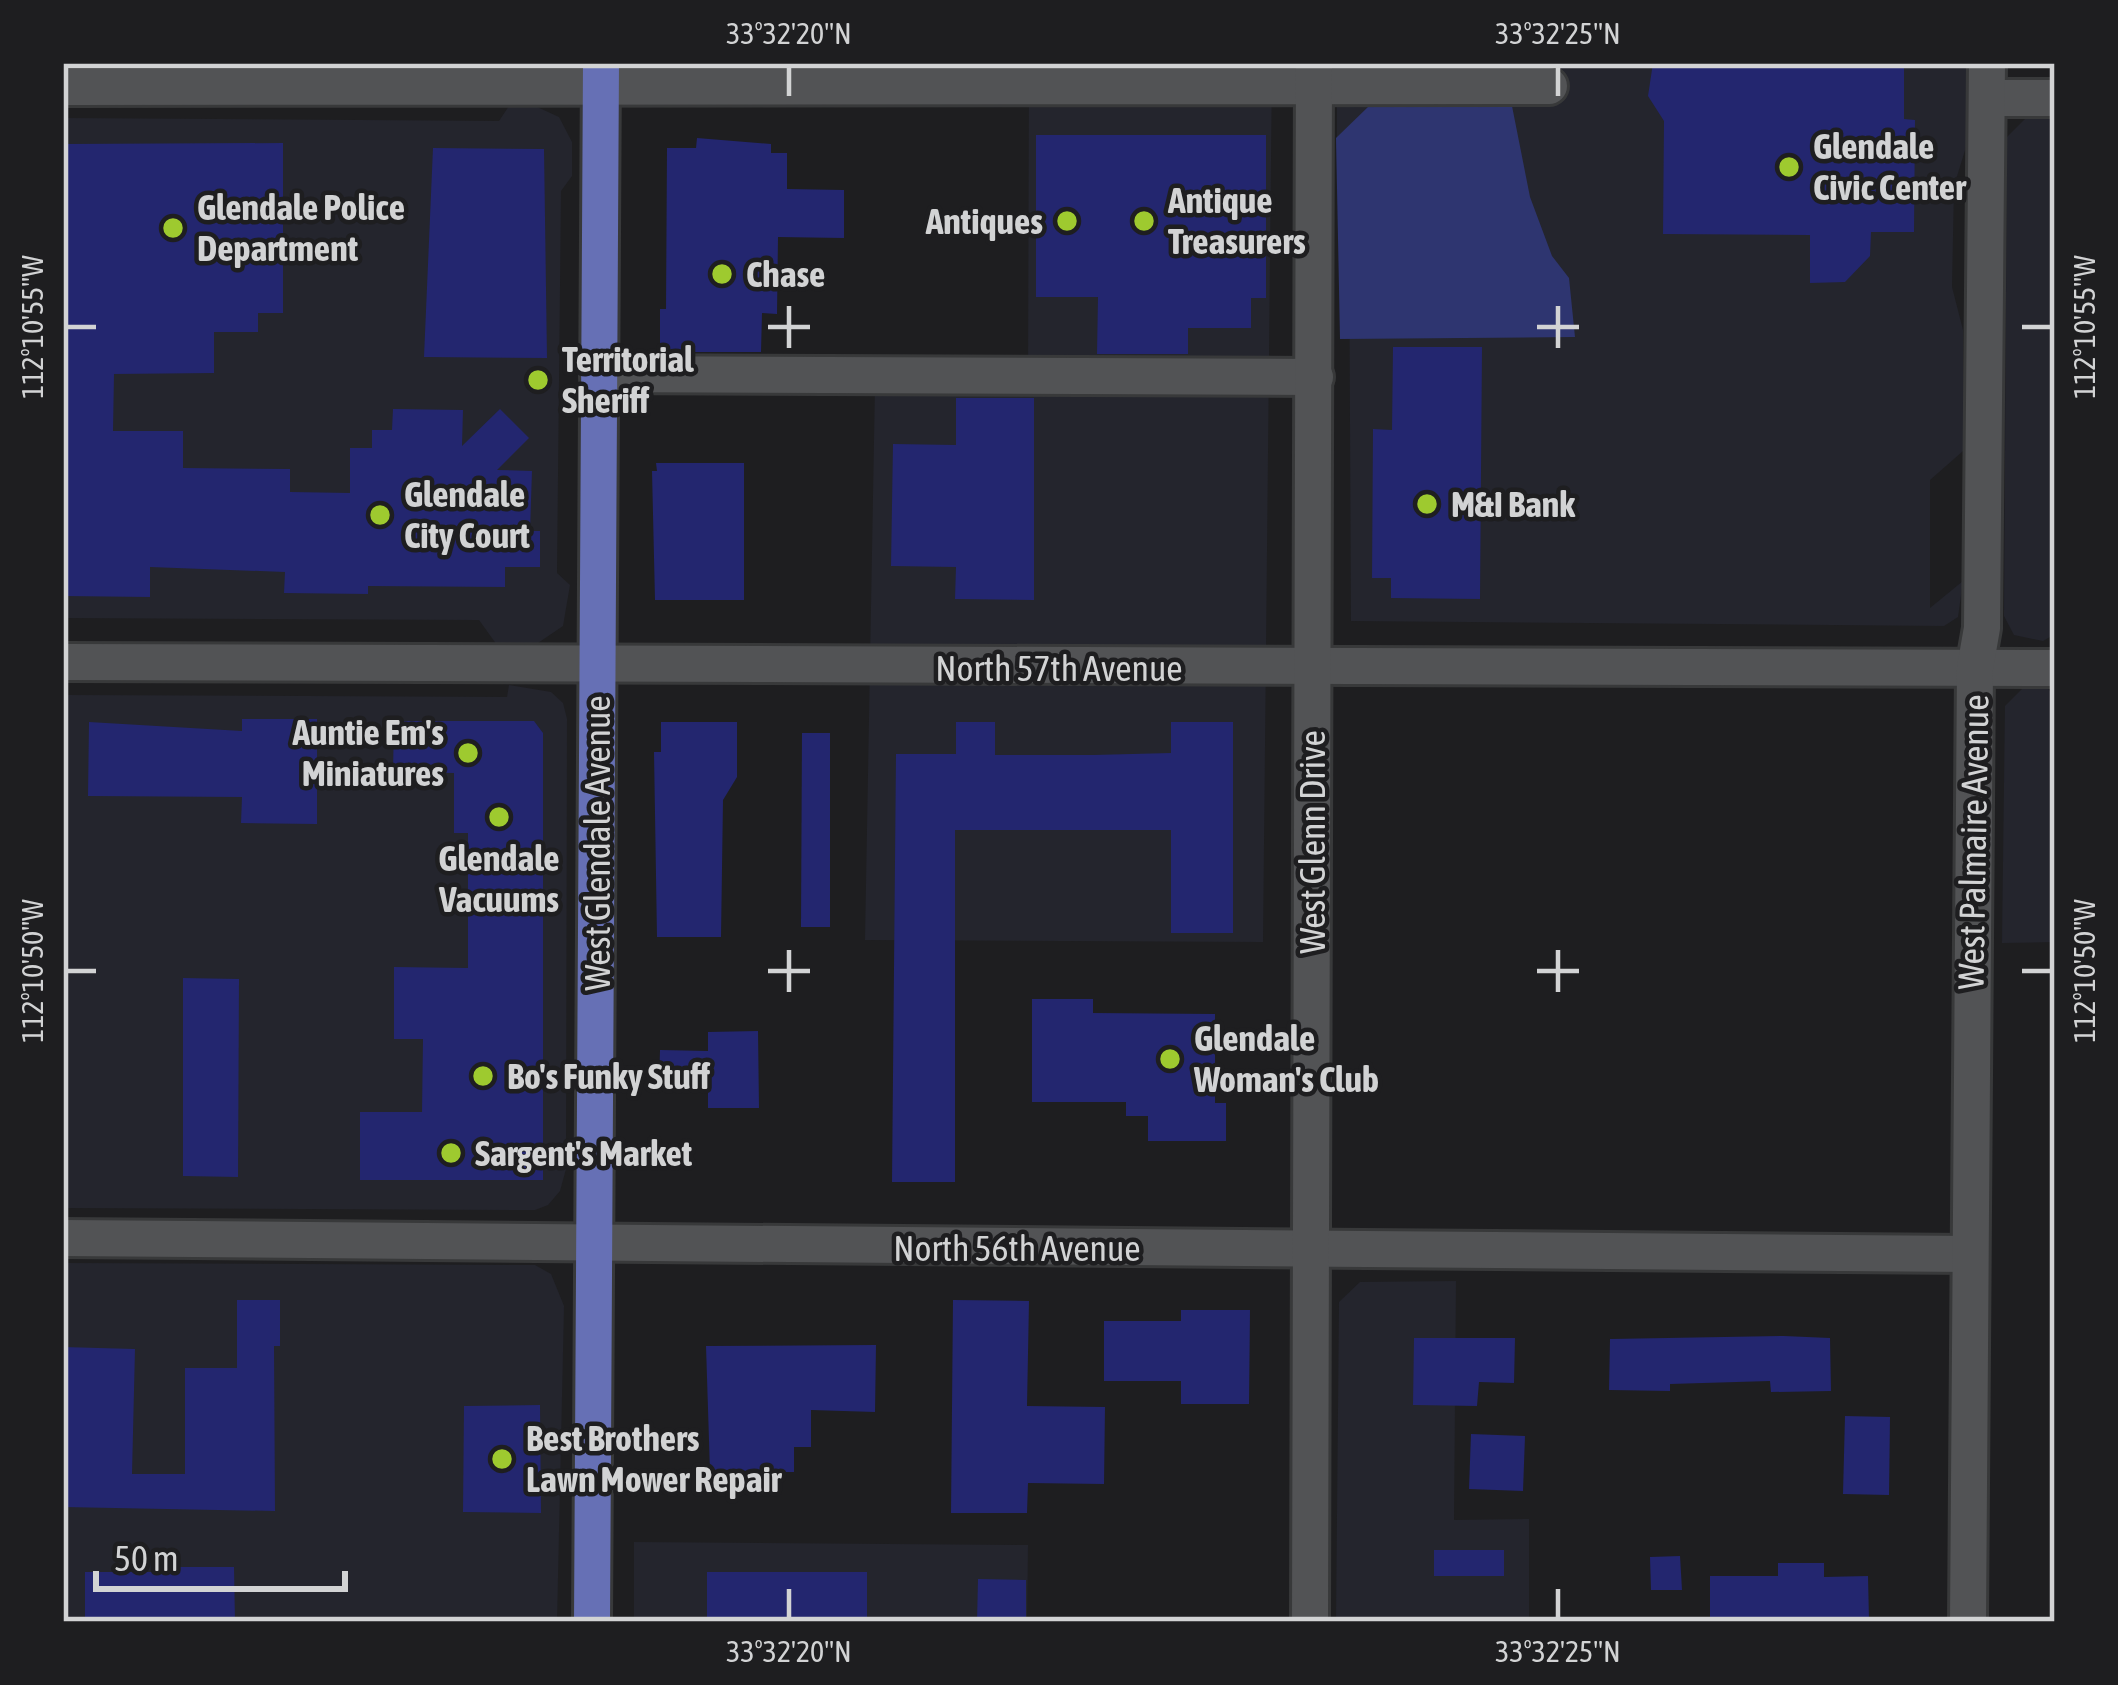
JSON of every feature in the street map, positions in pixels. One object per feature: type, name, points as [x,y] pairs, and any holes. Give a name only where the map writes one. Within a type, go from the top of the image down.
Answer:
[{"type":"main road","name":"West Glendale Avenue","points":[[592,1622],[601,74]]},
{"type":"street","points":[[63,87],[601,74],[1315,75],[1549,86]]},
{"type":"street","name":"West Glenn Drive","points":[[1310,1622],[1315,75]]},
{"type":"street","points":[[1987,80],[2055,98]]},
{"type":"street","name":"West Palmaire Avenue","points":[[1968,1622],[1975,668],[1982,628],[1987,80]]},
{"type":"street","points":[[599,374],[1315,377]]},
{"type":"street","name":"North 57th Avenue","points":[[63,662],[2055,668]]},
{"type":"street","name":"North 56th Avenue","points":[[63,1238],[1970,1254]]},
{"type":"shaded area","points":[[1029,63],[1272,63],[1263,942],[865,940],[875,385],[1028,383]]},
{"type":"shaded area","points":[[1337,63],[1966,63],[1966,147],[1954,186],[1952,287],[1963,330],[1963,451],[1930,480],[1930,608],[1963,581],[1958,617],[1944,626],[1351,621],[1349,221],[1337,172]]},
{"type":"shaded area","points":[[509,106],[535,106],[559,117],[572,142],[572,176],[561,191],[557,573],[570,585],[563,626],[535,645],[497,645],[479,620],[63,618],[63,118],[499,121]]},
{"type":"shaded area","points":[[1369,106],[1512,106],[1530,197],[1552,256],[1569,278],[1575,337],[1340,339],[1336,138]]},
{"type":"shaded area","points":[[2027,117],[2050,117],[2055,122],[2055,634],[2043,641],[2014,635],[2004,616],[2007,137]]},
{"type":"shaded area","points":[[509,685],[551,692],[563,703],[567,719],[566,1169],[560,1191],[548,1205],[535,1210],[63,1208],[63,695],[507,697]]},
{"type":"shaded area","points":[[2024,687],[2047,687],[2055,699],[2055,942],[2002,943],[2005,706]]},
{"type":"shaded area","points":[[63,1263],[535,1265],[551,1274],[564,1306],[557,1622],[63,1622]]},
{"type":"shaded area","points":[[1456,1281],[1454,1520],[1529,1519],[1529,1622],[1336,1622],[1339,1302],[1360,1282]]},
{"type":"shaded area","points":[[634,1542],[1028,1545],[1027,1622],[634,1622]]},
{"type":"building","name":"Glendale Civic Center","points":[[1653,63],[1904,63],[1904,119],[1915,120],[1914,232],[1871,232],[1870,256],[1845,282],[1810,283],[1810,235],[1663,234],[1664,121],[1648,96]]},
{"type":"building","points":[[1036,135],[1266,135],[1266,298],[1251,298],[1251,328],[1188,328],[1188,354],[1097,354],[1098,297],[1036,297]]},
{"type":"building","name":"Chase","points":[[697,138],[771,144],[771,153],[787,153],[787,189],[844,190],[844,238],[778,237],[777,314],[762,313],[761,352],[660,352],[660,309],[666,309],[667,148],[696,148]]},
{"type":"building","points":[[283,143],[283,313],[258,313],[258,332],[214,332],[214,373],[114,374],[113,431],[183,431],[183,468],[290,469],[290,492],[350,493],[350,448],[372,448],[372,430],[392,430],[393,409],[463,410],[462,446],[500,409],[529,438],[497,470],[532,471],[530,531],[540,531],[540,567],[505,567],[505,587],[368,586],[368,594],[284,593],[285,572],[150,567],[150,597],[63,596],[63,144]]},
{"type":"building","points":[[433,148],[544,149],[547,358],[424,357]]},
{"type":"building","name":"M&I Bank","points":[[1393,347],[1482,347],[1480,599],[1391,598],[1391,578],[1372,578],[1373,429],[1392,430]]},
{"type":"building","points":[[956,398],[1034,398],[1034,600],[955,599],[956,567],[891,566],[893,444],[956,445]]},
{"type":"building","points":[[656,463],[744,463],[744,600],[655,600],[652,471],[657,471]]},
{"type":"building","points":[[242,719],[317,719],[317,824],[241,823],[242,797],[88,796],[89,722],[242,731]]},
{"type":"building","points":[[394,721],[534,721],[543,733],[543,1180],[360,1180],[360,1112],[422,1112],[423,1039],[394,1039],[394,967],[468,968],[468,833],[454,833],[454,773],[393,772]]},
{"type":"building","points":[[661,722],[737,722],[737,777],[723,800],[721,937],[657,937],[654,752],[661,752]]},
{"type":"building","points":[[956,722],[995,722],[995,755],[1093,755],[1171,753],[1171,722],[1233,722],[1233,933],[1171,933],[1171,830],[955,830],[955,1182],[892,1182],[896,754],[956,754]]},
{"type":"building","points":[[802,733],[830,733],[830,927],[801,927]]},
{"type":"building","points":[[183,978],[239,979],[238,1177],[183,1176]]},
{"type":"building","points":[[1032,999],[1093,999],[1093,1013],[1215,1014],[1215,1103],[1226,1103],[1226,1141],[1148,1141],[1148,1116],[1126,1116],[1126,1102],[1032,1102]]},
{"type":"building","points":[[758,1031],[759,1108],[708,1108],[708,1087],[659,1086],[660,1050],[708,1051],[708,1032]]},
{"type":"building","points":[[237,1300],[280,1300],[280,1346],[274,1346],[275,1511],[63,1507],[63,1347],[135,1349],[132,1474],[185,1474],[185,1368],[237,1368]]},
{"type":"building","points":[[953,1300],[1029,1301],[1027,1406],[1105,1407],[1104,1484],[1028,1483],[1027,1513],[951,1513]]},
{"type":"building","points":[[1181,1310],[1250,1310],[1249,1404],[1181,1404],[1181,1381],[1104,1381],[1104,1321],[1181,1321]]},
{"type":"building","points":[[1414,1338],[1515,1338],[1514,1383],[1479,1382],[1477,1406],[1413,1405]]},
{"type":"building","points":[[1830,1338],[1831,1391],[1771,1392],[1770,1381],[1670,1384],[1670,1391],[1609,1390],[1610,1339]]},
{"type":"building","points":[[876,1345],[875,1412],[811,1410],[811,1447],[794,1447],[794,1472],[710,1472],[706,1346]]},
{"type":"building","name":"Best Brothers Lawn Mower Repair","points":[[540,1405],[541,1513],[463,1512],[464,1406]]},
{"type":"building","points":[[1845,1416],[1890,1417],[1889,1495],[1843,1494]]},
{"type":"building","points":[[1471,1434],[1525,1436],[1523,1491],[1469,1489]]},
{"type":"building","points":[[1434,1550],[1504,1550],[1504,1576],[1434,1576]]},
{"type":"building","points":[[1680,1556],[1682,1590],[1651,1590],[1650,1557]]},
{"type":"building","points":[[1778,1563],[1824,1563],[1824,1577],[1868,1576],[1869,1620],[1710,1622],[1710,1576],[1778,1576]]},
{"type":"building","points":[[159,1567],[234,1567],[235,1622],[85,1622],[85,1572],[159,1572]]},
{"type":"building","points":[[707,1572],[867,1572],[867,1622],[707,1622]]},
{"type":"building","points":[[978,1579],[1026,1580],[1026,1622],[977,1622]]},
{"type":"place","name":"Glendale Civic Center","points":[[1789,167]]},
{"type":"place","name":"Antiques","points":[[1067,221]]},
{"type":"place","name":"Antique Treasurers","points":[[1144,221]]},
{"type":"place","name":"Glendale Police Department","points":[[173,228]]},
{"type":"place","name":"Chase","points":[[722,274]]},
{"type":"place","name":"Territorial Sheriff","points":[[538,380]]},
{"type":"place","name":"M&I Bank","points":[[1427,504]]},
{"type":"place","name":"Glendale City Court","points":[[380,515]]},
{"type":"place","name":"Auntie Em's Miniatures","points":[[468,753]]},
{"type":"place","name":"Glendale Vacuums","points":[[499,817]]},
{"type":"place","name":"Glendale Woman's Club","points":[[1170,1059]]},
{"type":"place","name":"Bo's Funky Stuff","points":[[483,1076]]},
{"type":"place","name":"Sargent's Market","points":[[451,1153]]},
{"type":"place","name":"Best Brothers Lawn Mower Repair","points":[[502,1459]]}]
